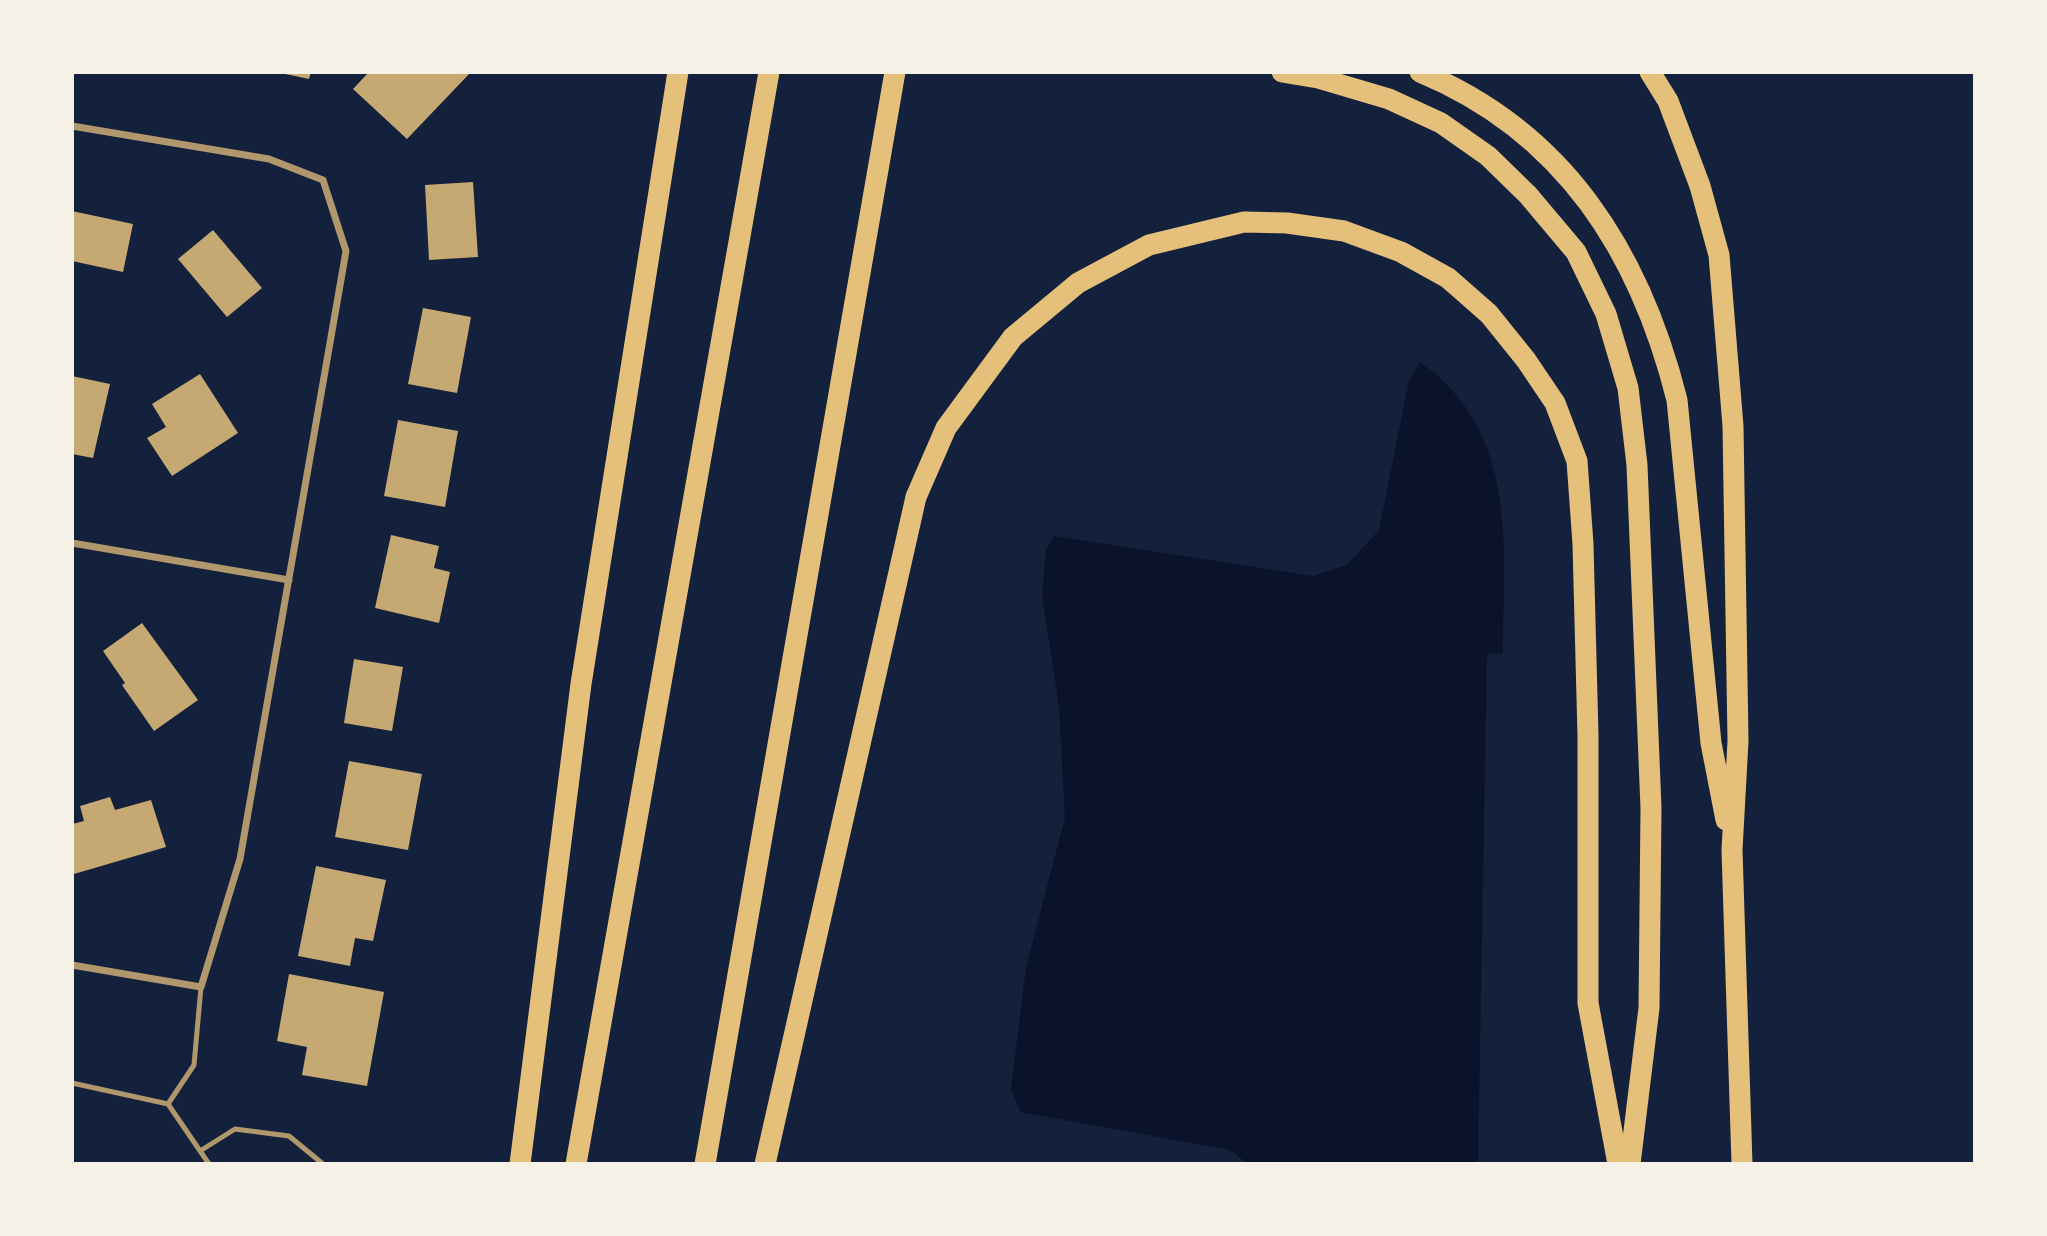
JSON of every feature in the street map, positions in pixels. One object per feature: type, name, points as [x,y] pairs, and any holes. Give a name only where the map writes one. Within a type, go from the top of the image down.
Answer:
[{"type":"highway","points":[[520,1164],[581,684],[678,72]]},
{"type":"highway","points":[[576,1164],[769,72]]},
{"type":"highway","points":[[705,1164],[895,72]]},
{"type":"highway","points":[[1282,72],[1318,78],[1389,99],[1441,123],[1488,156],[1528,195],[1576,253],[1606,314],[1628,388],[1637,465],[1651,807],[1649,1009],[1630,1164]]},
{"type":"highway","points":[[1420,72],[1482,103],[1533,142],[1573,182],[1616,239],[1663,345],[1677,400],[1711,743],[1732,850]]},
{"type":"highway","points":[[1650,72],[1668,101],[1682,137],[1700,186],[1719,255],[1733,426],[1738,741],[1732,850],[1742,1164]]},
{"type":"highway","points":[[765,1164],[916,497],[946,428],[1013,337],[1078,283],[1149,245],[1244,222],[1287,223],[1343,231],[1401,252],[1448,278],[1489,314],[1526,360],[1555,403],[1577,461],[1583,544],[1587,722],[1588,1003],[1618,1164]]},
{"type":"street","points":[[72,126],[269,159],[323,180],[346,250],[240,859],[201,987],[72,965]]},
{"type":"street","points":[[72,543],[289,580]]},
{"type":"lane","points":[[168,1104],[194,1065],[201,987]]},
{"type":"lane","points":[[72,1083],[168,1104],[209,1164]]},
{"type":"lane","points":[[200,1151],[235,1129],[289,1136],[323,1164]]},
{"type":"water","points":[[1420,362],[1452,390],[1475,422],[1490,457],[1499,494],[1503,532],[1503,653],[1487,654],[1478,1164],[1248,1164],[1230,1150],[1020,1112],[1011,1089],[1026,967],[1065,818],[1059,707],[1042,596],[1046,549],[1054,536],[1313,576],[1347,565],[1379,530],[1409,381]]},
{"type":"building","points":[[276,72],[311,72],[309,79]]},
{"type":"building","points":[[369,72],[471,72],[407,139],[353,89]]},
{"type":"building","points":[[473,182],[478,257],[429,260],[425,185]]},
{"type":"building","points":[[72,211],[133,224],[123,272],[72,261]]},
{"type":"building","points":[[213,230],[262,288],[227,317],[178,259]]},
{"type":"building","points":[[1975,264],[1975,321],[1973,321]]},
{"type":"building","points":[[423,308],[471,317],[457,393],[408,384]]},
{"type":"building","points":[[200,374],[238,433],[172,476],[147,438],[166,427],[152,404]]},
{"type":"building","points":[[72,376],[110,384],[93,458],[72,454]]},
{"type":"building","points":[[398,420],[458,431],[445,507],[384,496]]},
{"type":"building","points":[[391,535],[439,546],[434,568],[450,572],[439,623],[375,608]]},
{"type":"building","points":[[142,623],[198,700],[154,731],[122,685],[125,683],[103,651]]},
{"type":"building","points":[[354,659],[403,667],[392,731],[344,723]]},
{"type":"building","points":[[349,761],[422,774],[408,850],[335,837]]},
{"type":"building","points":[[110,797],[115,810],[151,800],[166,847],[74,874],[72,824],[84,821],[80,806]]},
{"type":"building","points":[[316,866],[386,880],[373,941],[355,938],[350,966],[298,956]]},
{"type":"building","points":[[289,974],[384,992],[367,1086],[302,1075],[307,1047],[277,1041]]}]
